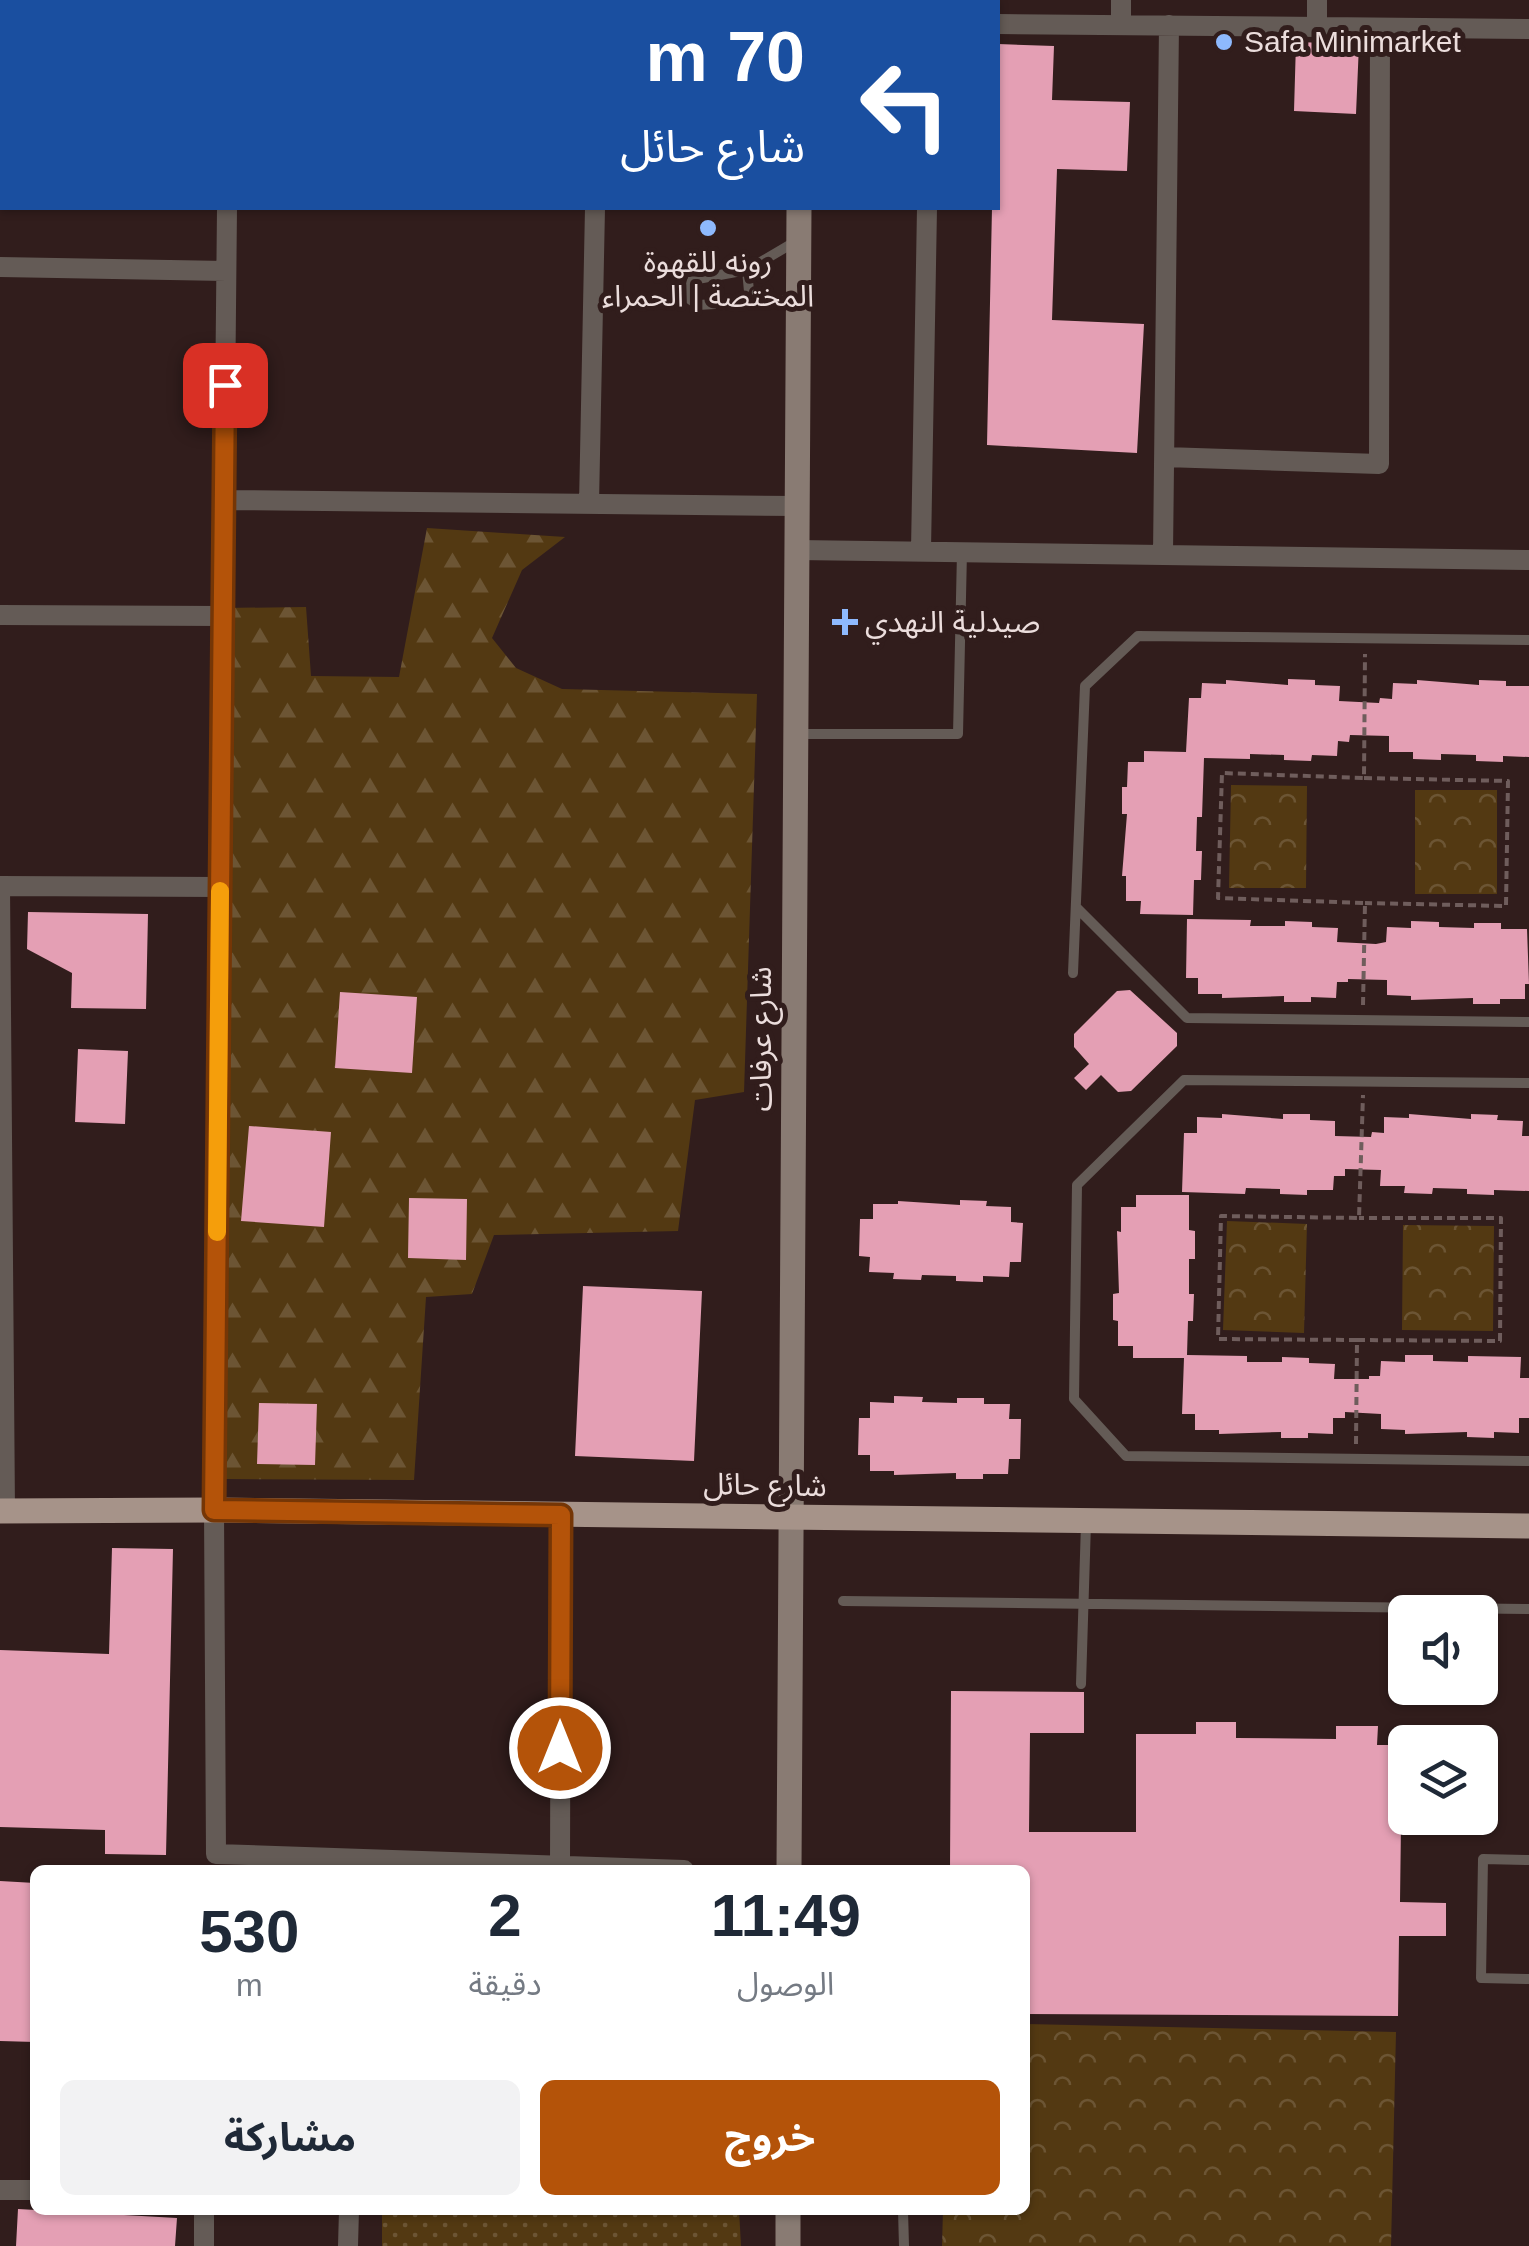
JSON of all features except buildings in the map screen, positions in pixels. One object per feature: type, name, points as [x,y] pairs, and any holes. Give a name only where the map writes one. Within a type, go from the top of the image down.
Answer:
[{"type":"main road","name":"شارع حائل","points":[[3,1511],[214,1510],[1525,1526]]},
{"type":"street","points":[[1120,25],[1121,0]]},
{"type":"street","points":[[1317,0],[1317,27]]},
{"type":"street","points":[[1000,24],[1529,30]]},
{"type":"street","points":[[1164,554],[1169,26]]},
{"type":"street","points":[[1164,457],[1379,464],[1380,28]]},
{"type":"street","points":[[226,210],[214,1510],[216,1854],[425,1865]]},
{"type":"street","points":[[589,504],[595,210]]},
{"type":"street","name":"شارع عرفات","points":[[789,1865],[799,210]]},
{"type":"street","points":[[921,550],[927,210]]},
{"type":"street","points":[[0,267],[226,271]]},
{"type":"street","points":[[224,500],[797,506]]},
{"type":"street","points":[[797,550],[1529,560]]},
{"type":"street","points":[[0,614],[222,616]]},
{"type":"street","points":[[3,1511],[0,886],[220,886]]},
{"type":"street","points":[[560,1865],[561,1515]]},
{"type":"street","points":[[0,2190],[30,2190]]},
{"type":"street","points":[[204,2215],[204,2246]]},
{"type":"street","points":[[348,2246],[349,2215]]},
{"type":"street","points":[[788,2215],[788,2246]]},
{"type":"lane","points":[[798,299],[698,305],[688,298],[692,280],[746,270],[799,240]]},
{"type":"lane","points":[[746,270],[750,302]]},
{"type":"lane","points":[[795,734],[958,734],[962,551]]},
{"type":"lane","points":[[1073,973],[1084,686],[1138,636],[1529,640]]},
{"type":"lane","points":[[1076,907],[1187,1018],[1529,1022]]},
{"type":"lane","points":[[1529,1083],[1184,1080],[1077,1184],[1074,1399],[1126,1456],[1529,1460]]},
{"type":"lane","points":[[1080,1684],[1086,1522]]},
{"type":"lane","points":[[843,1600],[1529,1609]]},
{"type":"lane","points":[[1529,1860],[1483,1859],[1481,1978],[1529,1979]]},
{"type":"lane","points":[[903,2215],[904,2246]]},
{"type":"path","points":[[1364,778],[1365,639]]},
{"type":"path","points":[[1222,774],[1508,781],[1506,906],[1365,903],[1218,898],[1222,774]]},
{"type":"path","points":[[1362,1020],[1365,903]]},
{"type":"path","points":[[1358,1218],[1363,1081]]},
{"type":"path","points":[[1221,1216],[1501,1218],[1500,1341],[1357,1340],[1218,1339],[1221,1216]]},
{"type":"path","points":[[1356,1458],[1357,1340]]},
{"type":"green space","points":[[427,528],[565,537],[522,570],[492,638],[516,668],[562,689],[757,694],[744,1092],[695,1100],[678,1231],[494,1235],[472,1294],[426,1297],[414,1480],[226,1479],[223,608],[306,607],[311,676],[399,677]]},
{"type":"green space","points":[[1231,785],[1307,786],[1306,888],[1229,888]]},
{"type":"green space","points":[[1415,790],[1497,790],[1497,894],[1415,894]]},
{"type":"green space","points":[[1227,1221],[1307,1224],[1304,1333],[1223,1330]]},
{"type":"green space","points":[[1403,1225],[1494,1226],[1493,1331],[1402,1330]]},
{"type":"green space","points":[[1030,2024],[1396,2032],[1391,2246],[942,2246],[943,2215],[1030,2215]]},
{"type":"green space","points":[[382,2215],[739,2215],[741,2246],[382,2246]]},
{"type":"slow traffic","points":[[217,1232],[220,891]]},
{"type":"place","name":"Safa Minimarket","points":[[1224,42]]},
{"type":"place","name":"رونه للقهوة المختصة | الحمراء","points":[[708,228]]},
{"type":"place","name":"صيدلية النهدي","points":[[845,622]]},
{"type":"route","points":[[225,385],[214,1510],[561,1515],[560,1748]]}]
